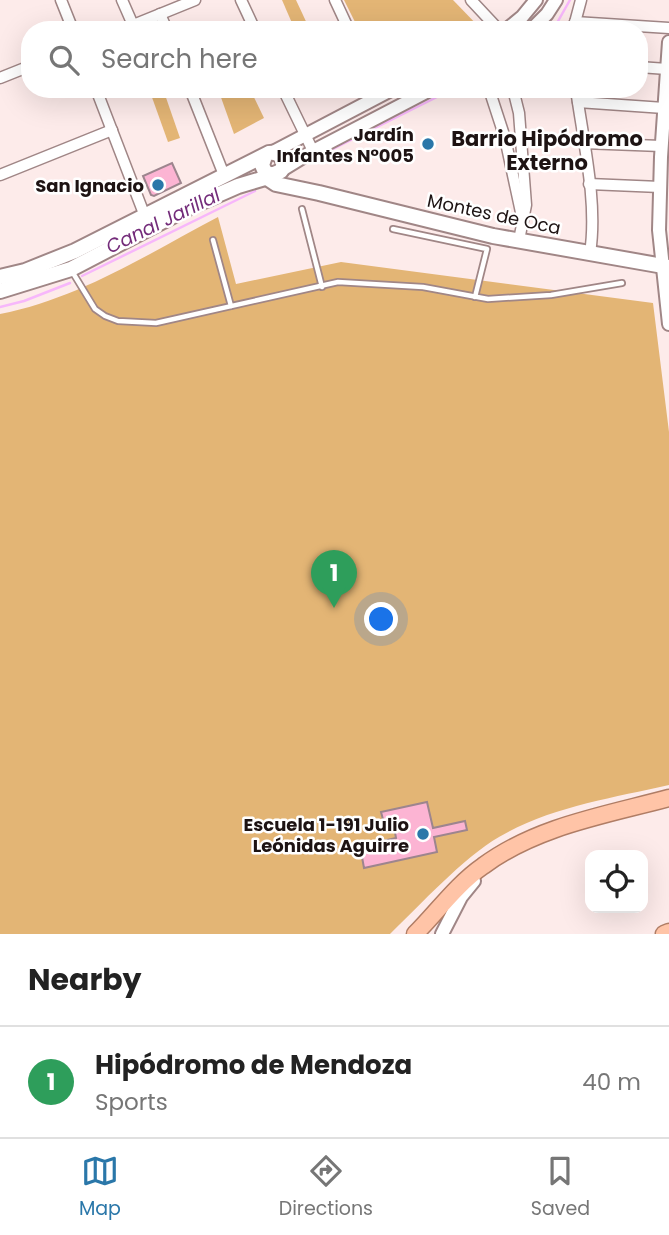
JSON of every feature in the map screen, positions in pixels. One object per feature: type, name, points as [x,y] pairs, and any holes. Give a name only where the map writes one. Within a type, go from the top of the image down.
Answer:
[{"type":"highway","points":[[415,934],[473,874],[498,855],[567,825],[669,798]]},
{"type":"highway","points":[[664,934],[669,932]]},
{"type":"main road","points":[[0,277],[48,263],[146,221],[222,193],[275,166]]},
{"type":"main road","points":[[0,291],[71,269],[224,176],[275,166],[312,191]]},
{"type":"main road","name":"Montes de Oca","points":[[275,166],[276,184],[519,240],[666,267]]},
{"type":"street","points":[[61,0],[69,21]]},
{"type":"street","points":[[122,0],[131,21]]},
{"type":"street","points":[[143,21],[195,0]]},
{"type":"street","points":[[241,0],[251,21]]},
{"type":"street","points":[[335,0],[345,21]]},
{"type":"street","points":[[471,0],[491,21]]},
{"type":"street","points":[[517,21],[536,0]]},
{"type":"street","points":[[540,21],[556,0]]},
{"type":"street","points":[[575,21],[581,0]]},
{"type":"street","points":[[160,14],[163,21]]},
{"type":"street","points":[[648,28],[669,29]]},
{"type":"street","points":[[669,42],[659,244],[666,267],[669,318]]},
{"type":"street","points":[[648,68],[668,73]]},
{"type":"street","points":[[0,78],[21,70]]},
{"type":"street","points":[[100,98],[146,221]]},
{"type":"street","points":[[194,98],[224,176]]},
{"type":"street","points":[[287,98],[313,151]]},
{"type":"street","points":[[275,166],[304,135],[369,98]]},
{"type":"street","points":[[275,166],[313,151],[415,98]]},
{"type":"street","points":[[492,98],[505,138],[523,221]]},
{"type":"street","points":[[515,98],[519,113],[526,205],[519,240]]},
{"type":"street","points":[[577,98],[589,184],[592,241],[590,253]]},
{"type":"street","points":[[578,102],[666,113]]},
{"type":"street","points":[[0,175],[112,130]]},
{"type":"street","points":[[583,143],[664,153]]},
{"type":"street","points":[[589,184],[660,187]]},
{"type":"street","points":[[442,934],[461,897],[498,855]]},
{"type":"lane","points":[[302,209],[322,287]]},
{"type":"lane","points":[[393,229],[487,250],[475,298]]},
{"type":"lane","points":[[213,240],[231,306]]},
{"type":"lane","points":[[71,269],[95,309],[104,316],[118,321],[156,323],[338,282],[423,287],[475,298],[551,295],[622,283]]},
{"type":"shaded area","points":[[282,0],[296,0],[306,21],[291,21]]},
{"type":"shaded area","points":[[344,0],[453,0],[473,21],[354,21]]},
{"type":"shaded area","points":[[152,98],[166,98],[180,138],[168,142]]},
{"type":"shaded area","points":[[221,98],[254,98],[264,118],[234,134]]},
{"type":"shaded area","points":[[218,217],[236,284],[341,262],[653,303],[669,432],[669,785],[560,811],[499,837],[457,869],[390,934],[0,934],[0,314],[57,298],[112,274]]},
{"type":"building","points":[[172,163],[181,183],[151,195],[143,176]]},
{"type":"building","name":"Escuela 1-191 Julio Leónidas Aguirre","points":[[427,802],[433,828],[465,821],[467,830],[434,837],[437,852],[364,868],[360,846],[396,838],[393,821],[384,823],[381,812]]},
{"type":"waterway","name":"Canal Jarillal","points":[[558,21],[570,0]]},
{"type":"waterway","name":"Canal Jarillal","points":[[307,162],[435,98]]},
{"type":"waterway","name":"Canal Jarillal","points":[[82,276],[255,191]]},
{"type":"waterway","name":"Canal Jarillal","points":[[0,307],[24,301],[70,283]]},
{"type":"place","name":"Jardín Infantes N°005","points":[[428,144]]},
{"type":"place","name":"San Ignacio","points":[[158,185]]},
{"type":"place","name":"Hipódromo de Mendoza","points":[[334,608]]},
{"type":"place","name":"Escuela 1-191 Julio Leónidas Aguirre","points":[[423,834]]},
{"type":"district","name":"Barrio Hipódromo Externo","points":[[547,150]]}]
